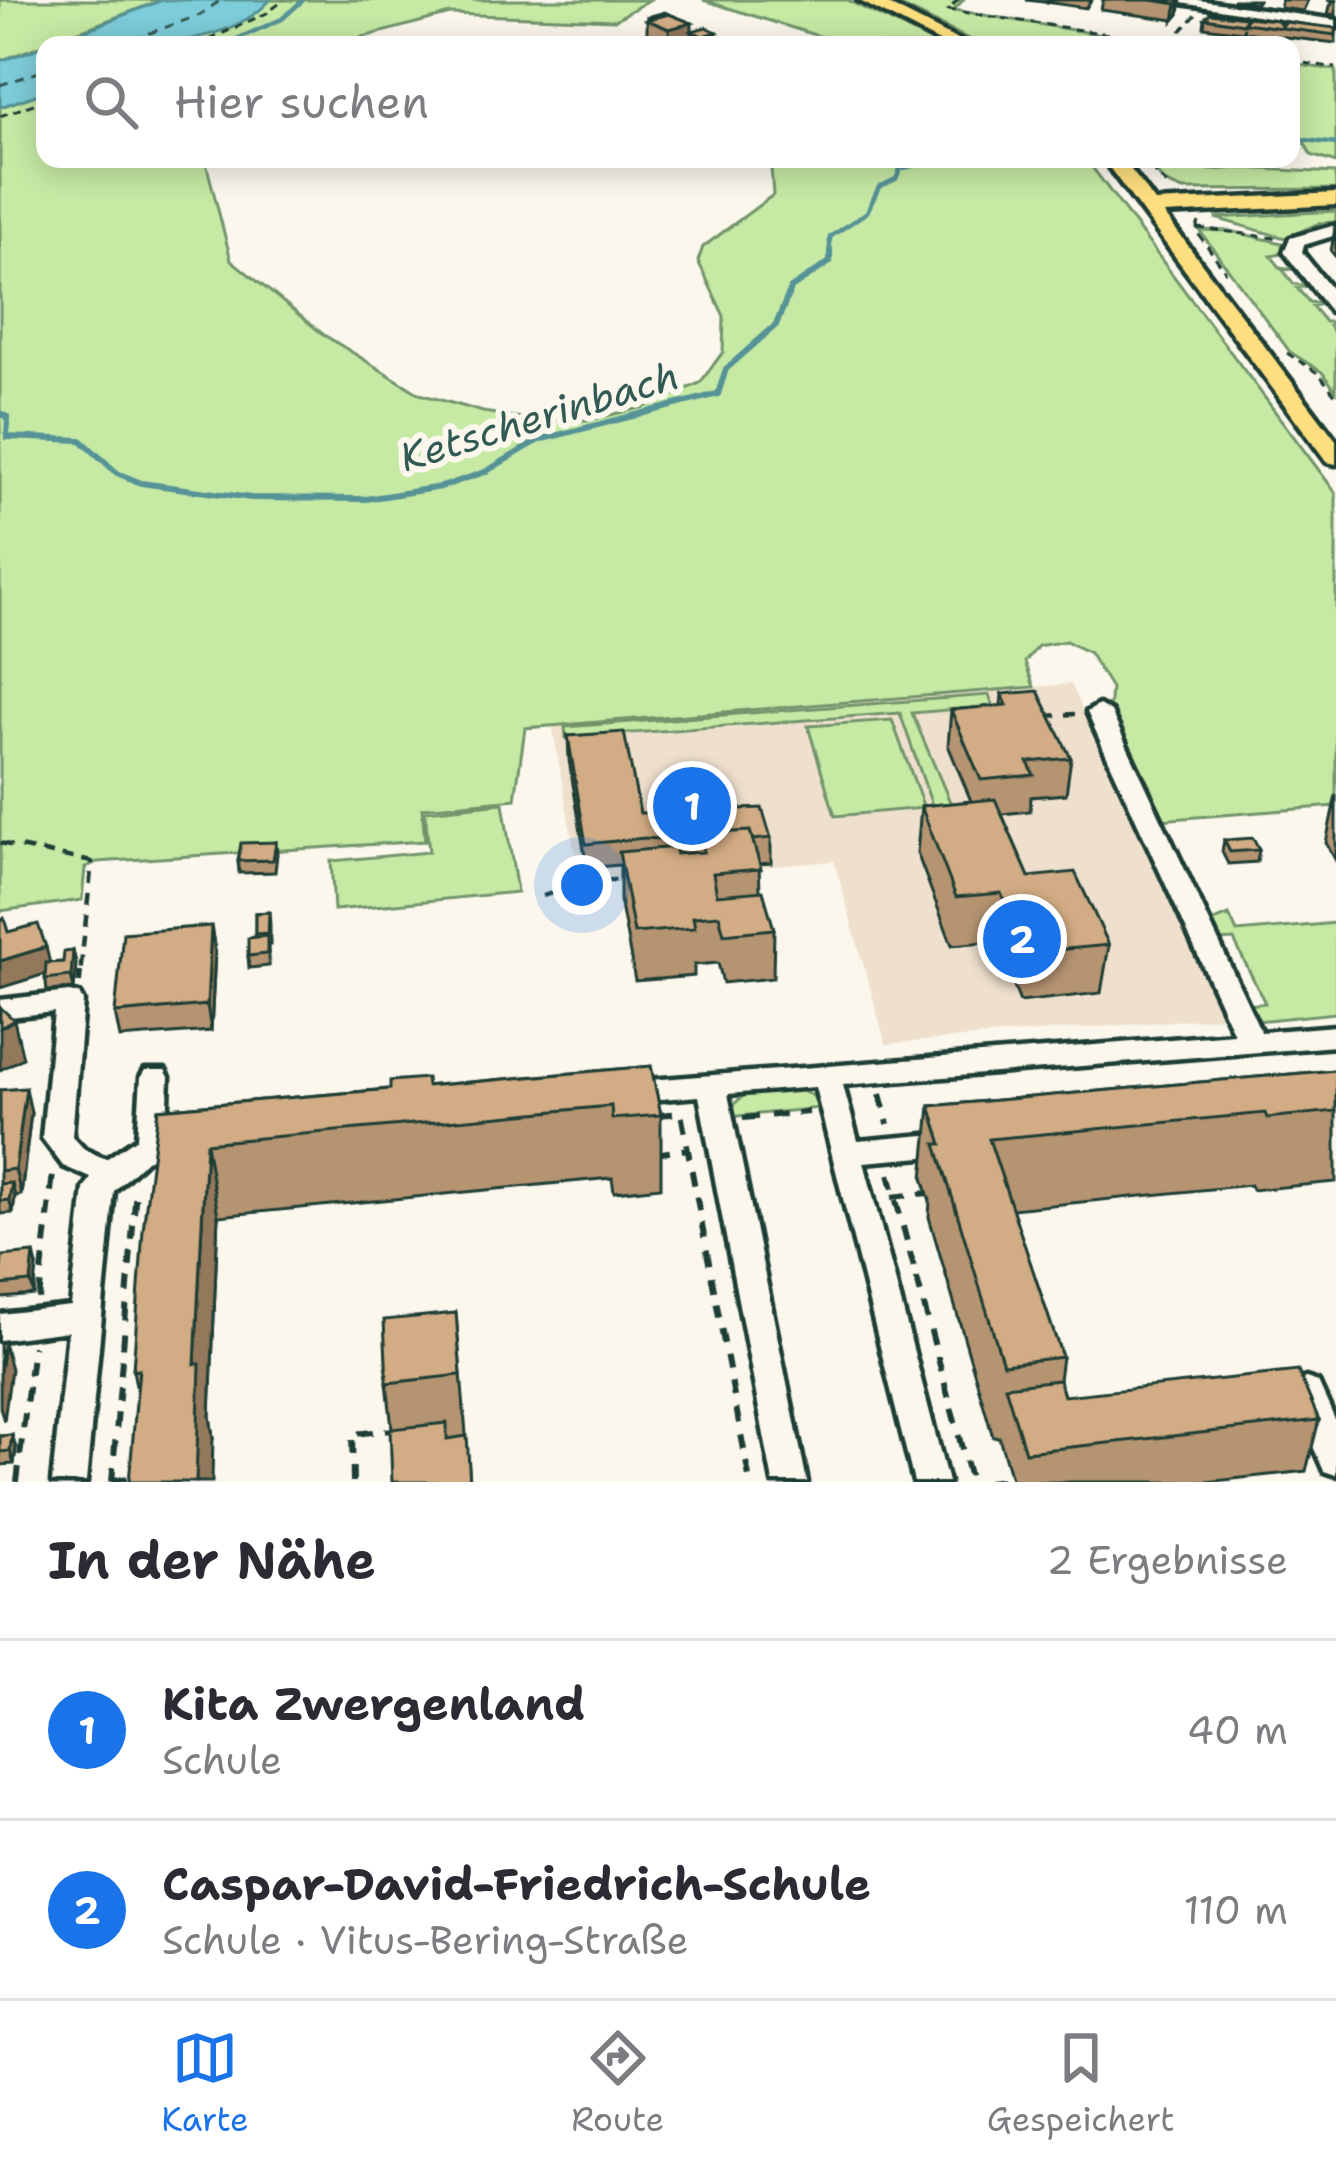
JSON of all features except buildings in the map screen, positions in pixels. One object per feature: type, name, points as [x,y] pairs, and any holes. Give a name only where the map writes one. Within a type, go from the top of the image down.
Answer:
[{"type":"main road","points":[[866,0],[940,36]]},
{"type":"main road","points":[[1120,168],[1336,457]]},
{"type":"main road","points":[[1153,208],[1336,200]]},
{"type":"street","points":[[1170,0],[1336,24]]},
{"type":"street","points":[[1336,230],[1296,242],[1293,252],[1336,307]]},
{"type":"street","points":[[1100,712],[1252,1042]]},
{"type":"street","points":[[0,1009],[69,1001],[57,1138],[74,1158],[123,1176]]},
{"type":"street","points":[[593,1095],[1336,1036]]},
{"type":"street","points":[[826,1075],[931,1482]]},
{"type":"street","points":[[151,1144],[155,1077]]},
{"type":"street","points":[[711,1083],[790,1482]]},
{"type":"street","points":[[68,1482],[94,1210],[151,1144],[177,1135],[220,1130]]},
{"type":"street","points":[[847,1153],[988,1140]]},
{"type":"street","points":[[0,1328],[82,1317]]},
{"type":"street","points":[[1306,1392],[1336,1461]]},
{"type":"path","points":[[217,36],[284,0]]},
{"type":"path","points":[[958,0],[948,10],[1122,36]]},
{"type":"path","points":[[1181,36],[1195,3]]},
{"type":"path","points":[[1175,36],[1181,32]]},
{"type":"path","points":[[1300,63],[1336,68]]},
{"type":"path","points":[[0,116],[36,103]]},
{"type":"path","points":[[1196,228],[1203,217]]},
{"type":"path","points":[[1196,228],[1234,229],[1296,242]]},
{"type":"path","points":[[1196,228],[1235,283]]},
{"type":"path","points":[[1286,352],[1319,374],[1336,396]]},
{"type":"path","points":[[1044,716],[1100,712]]},
{"type":"path","points":[[0,843],[92,862],[79,983],[69,1001]]},
{"type":"path","points":[[543,896],[580,883],[637,878]]},
{"type":"path","points":[[874,1071],[898,1159],[886,1178],[971,1482]]},
{"type":"path","points":[[683,1124],[835,1109]]},
{"type":"path","points":[[635,1117],[681,1113],[749,1482]]},
{"type":"path","points":[[655,1154],[688,1149]]},
{"type":"path","points":[[123,1176],[135,1208],[112,1481],[152,1475]]},
{"type":"path","points":[[892,1197],[928,1193]]},
{"type":"path","points":[[135,1208],[152,1206]]},
{"type":"path","points":[[130,1263],[146,1261]]},
{"type":"path","points":[[126,1306],[142,1304]]},
{"type":"path","points":[[122,1363],[138,1361]]},
{"type":"path","points":[[117,1415],[134,1414]]},
{"type":"path","points":[[353,1482],[352,1434],[394,1430]]},
{"type":"path","points":[[987,1482],[1012,1479]]},
{"type":"shaded area","points":[[1071,684],[1224,1017],[886,1044],[834,861],[580,883],[552,724]]},
{"type":"green space","points":[[0,0],[162,0],[66,36],[36,36],[36,47],[0,61]]},
{"type":"green space","points":[[270,0],[649,0],[615,20],[450,14],[367,36],[200,36]]},
{"type":"green space","points":[[703,0],[847,0],[920,36],[818,36]]},
{"type":"green space","points":[[889,0],[963,0],[954,10],[1109,36],[963,36]]},
{"type":"green space","points":[[1300,65],[1336,70],[1336,163],[1311,155],[1302,138]]},
{"type":"green space","points":[[36,95],[36,168],[207,168],[231,260],[324,335],[420,394],[528,419],[589,420],[644,407],[700,383],[723,352],[724,316],[698,261],[703,247],[773,195],[771,168],[1093,168],[1336,493],[1336,806],[1160,820],[1109,712],[1111,688],[1089,653],[1066,641],[1038,646],[1025,662],[1034,687],[525,728],[515,799],[422,808],[425,841],[97,862],[85,868],[82,900],[0,911],[0,107]]},
{"type":"green space","points":[[1152,168],[1335,173],[1336,189],[1183,190],[1164,182]]},
{"type":"green space","points":[[1336,211],[1336,222],[1320,223],[1285,238],[1215,218]]},
{"type":"green space","points":[[1199,230],[1230,231],[1282,243],[1282,254],[1271,256],[1280,267],[1294,269],[1283,270],[1294,284],[1309,286],[1297,288],[1309,302],[1323,304],[1312,306],[1325,322],[1336,322],[1329,326],[1336,335],[1336,391],[1322,372],[1290,352]]},
{"type":"green space","points":[[989,695],[993,706],[912,713],[953,809],[934,811],[900,713],[566,738],[565,727]]},
{"type":"green space","points":[[892,720],[924,808],[835,816],[808,726]]},
{"type":"green space","points":[[503,803],[517,892],[334,910],[331,861],[429,852],[425,811]]},
{"type":"green space","points":[[1229,915],[1237,932],[1336,923],[1336,1013],[1256,1021],[1248,1005],[1265,1003],[1234,940],[1217,941],[1209,923]]},
{"type":"green space","points":[[797,1089],[813,1096],[820,1108],[728,1117],[747,1094]]},
{"type":"water","points":[[162,0],[270,0],[250,17],[203,36],[71,36]]},
{"type":"water","points":[[36,49],[36,95],[0,107],[0,61]]},
{"type":"waterway","points":[[243,36],[282,19],[303,0]]},
{"type":"waterway","name":"Ketscherinbach","points":[[1300,139],[1336,144]]},
{"type":"waterway","name":"Ketscherinbach","points":[[0,413],[8,417],[7,437],[81,440],[117,473],[141,483],[251,498],[366,499],[441,487],[485,472],[539,440],[718,394],[726,369],[776,325],[791,288],[830,262],[830,237],[867,212],[879,187],[896,179],[904,168]]},
{"type":"ferry route","points":[[142,36],[200,15],[221,0]]},
{"type":"ferry route","points":[[0,85],[36,73]]},
{"type":"place","name":"Kita Zwergenland","points":[[692,806]]},
{"type":"place","name":"Caspar-David-Friedrich-Schule","points":[[1022,939]]}]
